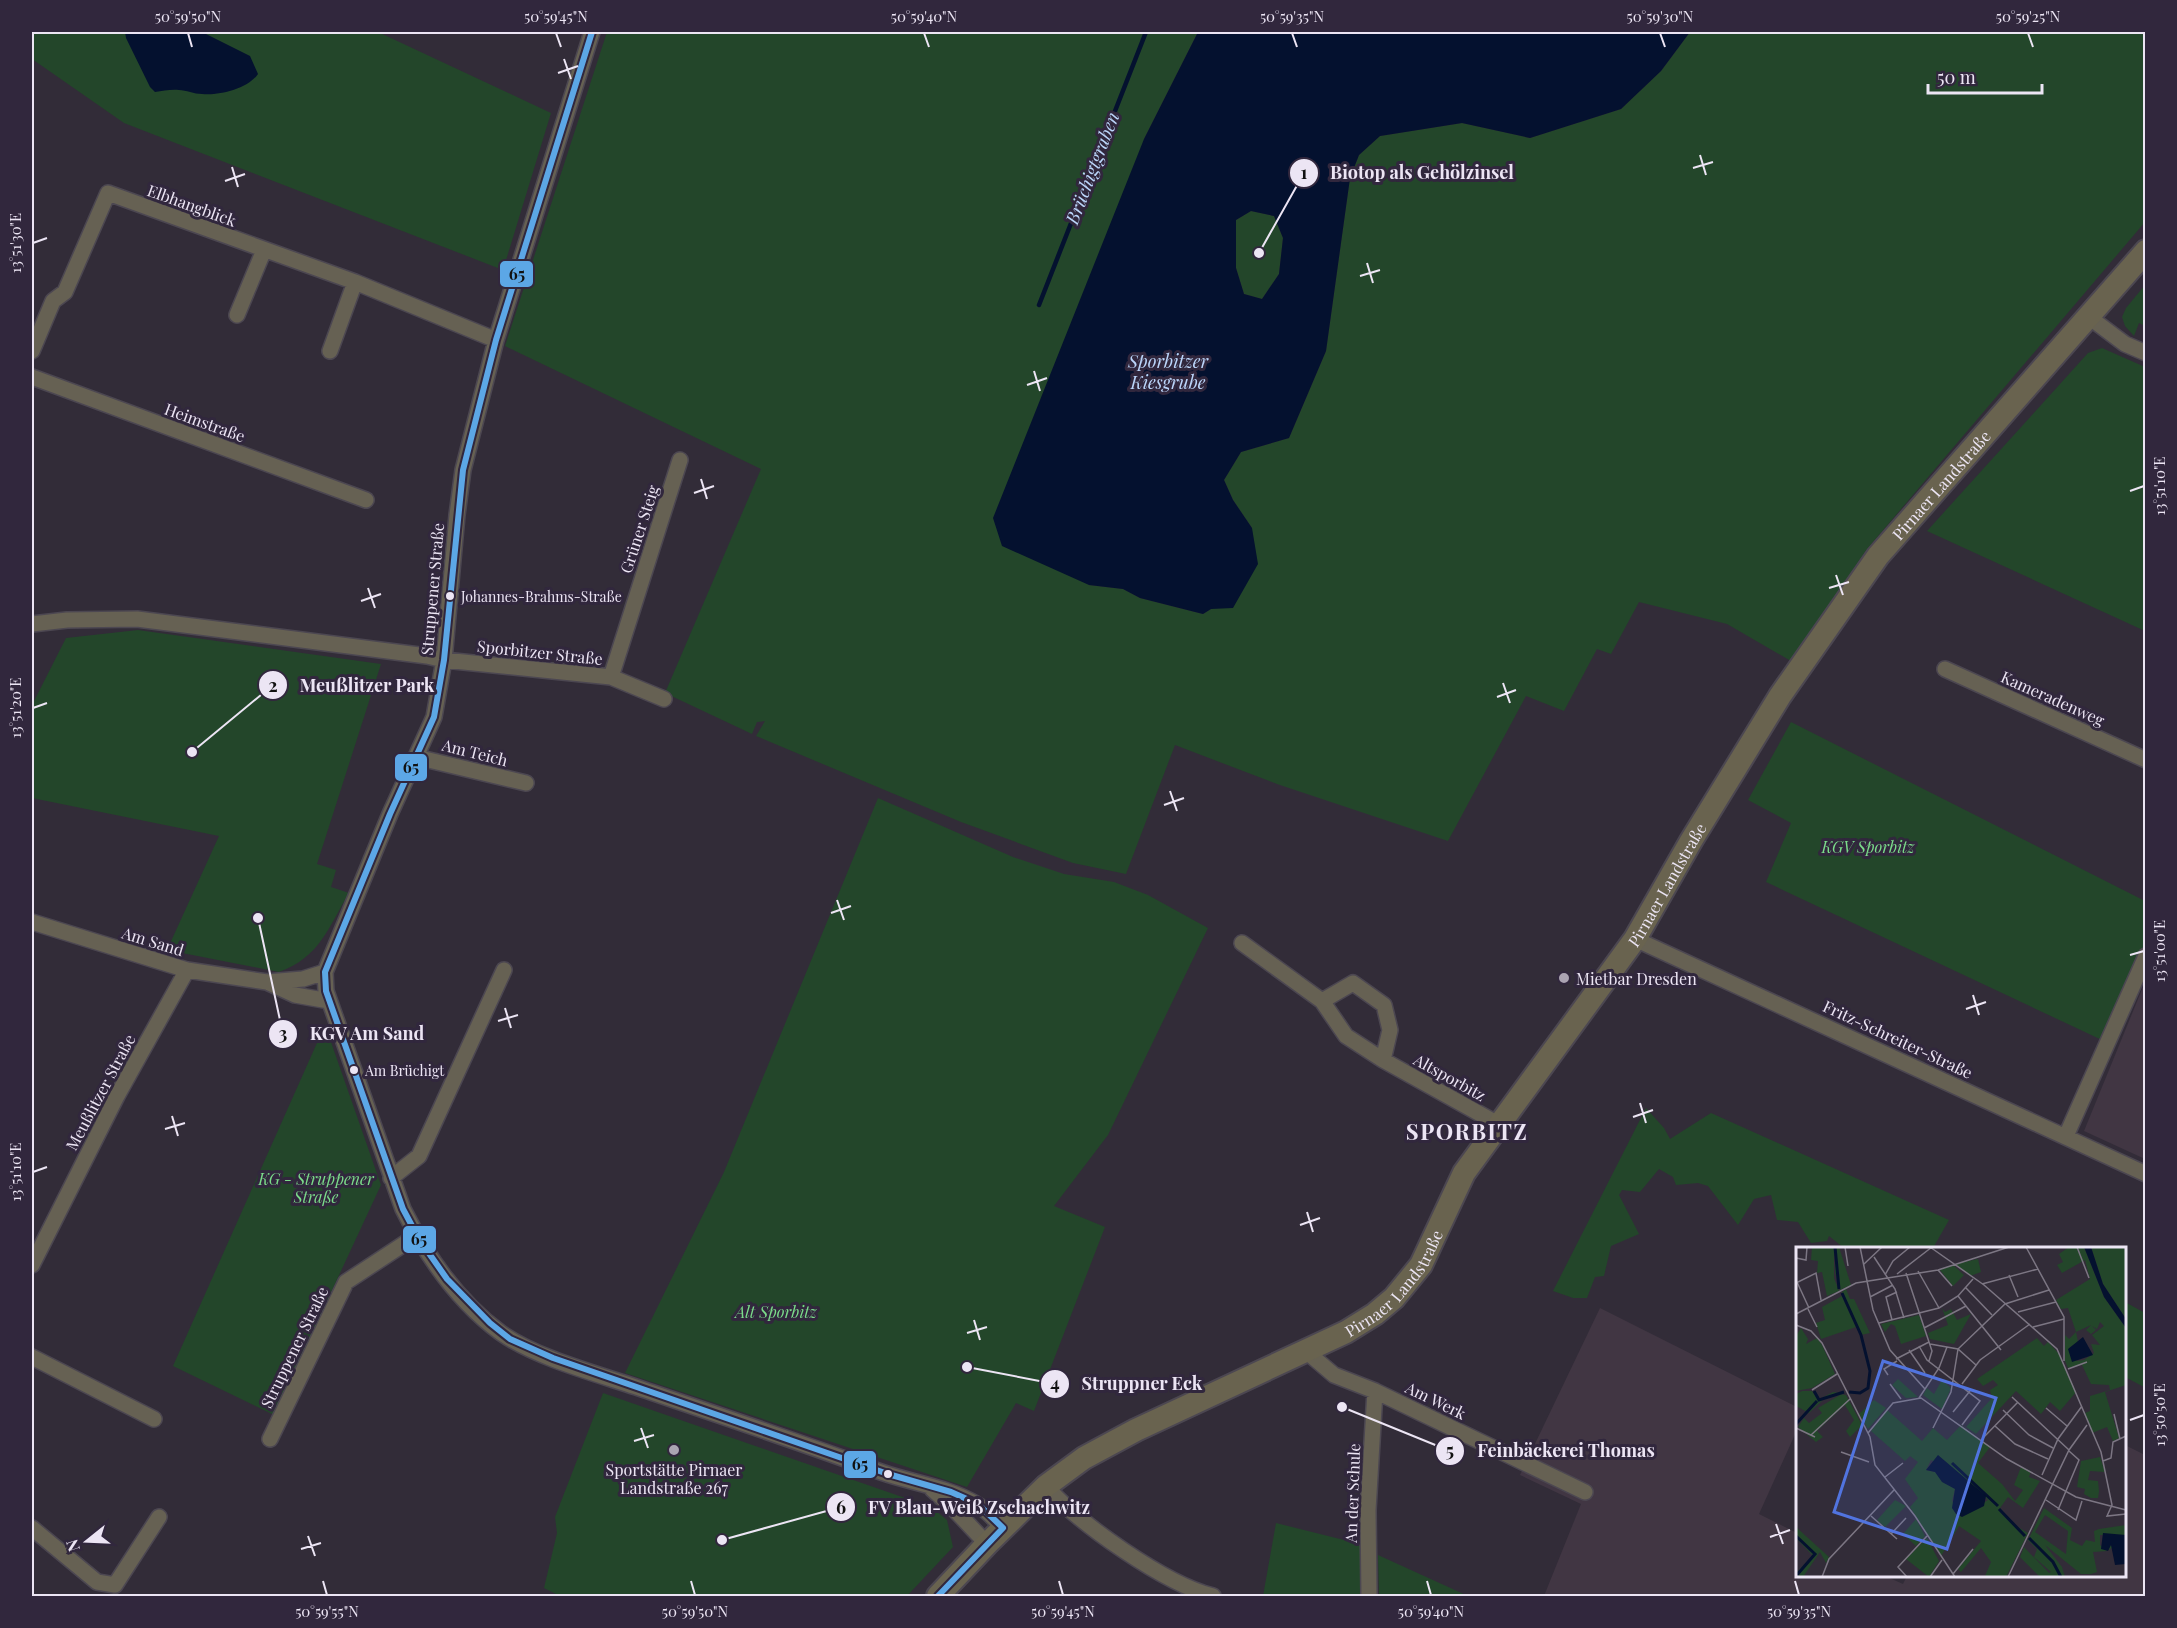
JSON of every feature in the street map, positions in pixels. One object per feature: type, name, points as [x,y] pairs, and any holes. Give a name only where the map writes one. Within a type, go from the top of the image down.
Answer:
[{"type":"street","name":"Struppener Straße","points":[[325,972],[390,814],[434,717],[444,660],[463,470],[496,340],[592,32]]},
{"type":"street","name":"Elbhangblick","points":[[32,351],[53,300],[65,292],[108,193],[355,282],[496,340]]},
{"type":"street","points":[[237,315],[264,250]]},
{"type":"street","name":"Pirnaer Landstraße","points":[[938,1596],[1047,1486],[1084,1458],[1136,1430],[1308,1352],[1375,1314],[1394,1298],[1421,1265],[1464,1173],[1635,939],[1691,841],[1780,696],[1878,556],[2145,251]]},
{"type":"street","points":[[330,351],[355,282]]},
{"type":"street","points":[[2089,317],[2125,344],[2145,353]]},
{"type":"street","name":"Heimstraße","points":[[32,377],[366,500]]},
{"type":"street","name":"Grüner Steig","points":[[611,677],[680,460]]},
{"type":"street","points":[[32,624],[67,620],[136,619],[416,654],[444,660]]},
{"type":"street","name":"Sporbitzer Straße","points":[[444,660],[611,677],[664,699]]},
{"type":"street","name":"Kameradenweg","points":[[1945,669],[2145,760]]},
{"type":"street","name":"Am Teich","points":[[416,757],[526,783]]},
{"type":"street","name":"Am Sand","points":[[32,922],[187,970],[267,982],[303,980],[325,972]]},
{"type":"street","name":"Fritz-Schreiter-Straße","points":[[1635,939],[2145,1174]]},
{"type":"street","name":"Altsporbitz","points":[[1242,943],[1322,1001],[1346,1036],[1383,1060],[1500,1125]]},
{"type":"street","points":[[2066,1136],[2145,956]]},
{"type":"street","name":"Meußlitzer Straße","points":[[32,1265],[117,1096],[187,970]]},
{"type":"street","points":[[391,1178],[419,1156],[504,970]]},
{"type":"street","points":[[325,972],[324,980],[329,1001],[391,1178],[416,1236],[459,1296],[499,1331],[513,1341],[593,1373],[929,1487],[951,1492],[978,1504],[1004,1528]]},
{"type":"street","name":"Am Sand","points":[[267,982],[295,995],[329,1001]]},
{"type":"street","points":[[1322,1001],[1353,983],[1383,1005],[1390,1030],[1383,1060]]},
{"type":"street","name":"Struppener Straße","points":[[270,1439],[346,1281],[416,1236]]},
{"type":"street","name":"Am Werk","points":[[1308,1352],[1334,1376],[1376,1391],[1585,1492]]},
{"type":"street","points":[[32,1357],[154,1419]]},
{"type":"street","name":"An der Schule","points":[[1369,1596],[1368,1510],[1376,1391]]},
{"type":"street","points":[[1047,1486],[1060,1503],[1133,1557],[1199,1593],[1212,1596]]},
{"type":"street","points":[[929,1487],[954,1509],[987,1544]]},
{"type":"street","points":[[32,1528],[96,1582],[115,1585],[159,1517]]},
{"type":"shaded area","points":[[2145,982],[2145,1159],[2084,1131]]},
{"type":"shaded area","points":[[1600,1308],[1796,1406],[1796,1432],[1759,1514],[1796,1532],[1796,1577],[1887,1577],[1903,1584],[1906,1577],[2126,1577],[2126,1446],[2145,1455],[2145,1596],[1544,1596],[1581,1504],[1520,1475]]},
{"type":"green space","points":[[32,32],[378,32],[551,113],[503,270],[124,123],[32,59]]},
{"type":"green space","points":[[607,32],[1198,32],[1144,139],[1089,585],[1123,589],[1140,598],[1203,614],[1211,609],[1252,528],[1233,500],[1224,480],[1241,452],[1289,438],[1326,351],[1350,178],[1359,155],[1380,136],[1462,123],[1530,138],[1621,109],[1661,71],[1690,32],[2145,32],[2145,222],[1867,549],[1791,661],[1727,624],[1639,602],[1611,654],[1597,649],[1564,711],[1526,696],[1448,841],[1277,784],[1175,745],[1126,874],[1073,863],[961,822],[756,736],[765,721],[757,722],[752,734],[665,693],[761,469],[505,346]]},
{"type":"green space","points":[[1251,211],[1274,216],[1283,238],[1279,274],[1262,299],[1244,294],[1236,268],[1236,220]]},
{"type":"green space","points":[[2145,285],[2145,326],[2139,323],[2134,336],[2125,326],[2122,317],[2126,308]]},
{"type":"green space","points":[[2102,348],[2145,367],[2145,631],[1927,531],[2088,353]]},
{"type":"green space","points":[[138,630],[381,664],[317,864],[336,870],[331,887],[349,893],[322,940],[314,950],[293,966],[279,972],[167,950],[219,836],[32,798],[32,705],[66,638]]},
{"type":"green space","name":"KGV Sporbitz","points":[[1791,722],[2145,901],[2145,948],[2104,1041],[1766,882],[1791,823],[1748,800]]},
{"type":"green space","name":"Alt Sporbitz","points":[[878,798],[1013,857],[1064,874],[1114,882],[1148,895],[1208,928],[1108,1135],[1054,1206],[1105,1227],[1034,1411],[1016,1403],[967,1487],[625,1373],[724,1172]]},
{"type":"green space","name":"KG - Struppener Straße","points":[[325,1025],[381,1185],[274,1415],[173,1366]]},
{"type":"green space","points":[[1646,1108],[1664,1128],[1670,1139],[1711,1113],[1949,1220],[1934,1247],[1843,1247],[1829,1236],[1827,1241],[1811,1243],[1798,1222],[1777,1220],[1771,1195],[1754,1199],[1738,1225],[1708,1186],[1698,1183],[1676,1185],[1673,1177],[1659,1169],[1640,1192],[1622,1190],[1619,1195],[1639,1234],[1611,1246],[1604,1276],[1595,1277],[1587,1298],[1573,1298],[1553,1291]]},
{"type":"green space","points":[[2126,1303],[2145,1313],[2146,1386],[2126,1378]]},
{"type":"green space","name":"Sportstätte Pirnaer Landstraße 267","points":[[603,1393],[931,1507],[947,1520],[953,1547],[907,1596],[560,1596],[544,1588],[557,1533],[555,1517]]},
{"type":"green space","points":[[1276,1523],[1344,1540],[1362,1547],[1364,1596],[1263,1596]]},
{"type":"green space","points":[[1378,1555],[1468,1596],[1379,1596]]},
{"type":"water","points":[[125,32],[202,32],[250,56],[258,74],[247,84],[224,93],[202,94],[182,90],[155,92],[150,87]]},
{"type":"water","name":"Sporbitzer Kiesgrube","points":[[1198,32],[1690,32],[1661,71],[1621,109],[1530,138],[1462,123],[1380,136],[1359,155],[1350,178],[1326,351],[1289,438],[1241,452],[1224,480],[1233,500],[1252,528],[1258,564],[1233,608],[1211,609],[1203,614],[1140,598],[1123,589],[1089,585],[1002,546],[993,518],[1144,139]],"holes":[[[1251,211],[1274,216],[1283,238],[1279,274],[1262,299],[1244,294],[1236,268],[1236,220]]]},
{"type":"waterway","name":"Brüchigtgraben","points":[[1039,305],[1146,32]]},
{"type":"transit line","name":"65","points":[[592,32],[496,340],[463,470],[444,660],[434,717],[390,814],[325,972],[326,991],[403,1209],[419,1239],[447,1279],[490,1323],[510,1339],[553,1358],[888,1474],[951,1492],[978,1504],[1003,1528],[938,1596]]},
{"type":"place","name":"Biotop als Gehölzinsel","points":[[1259,253]]},
{"type":"place","name":"Johannes-Brahms-Straße","points":[[450,596]]},
{"type":"place","name":"Meußlitzer Park","points":[[192,752]]},
{"type":"place","name":"KGV Am Sand","points":[[258,918]]},
{"type":"place","name":"Mietbar Dresden","points":[[1564,978]]},
{"type":"place","name":"Am Brüchigt","points":[[354,1070]]},
{"type":"place","name":"Struppner Eck","points":[[967,1367]]},
{"type":"place","name":"Feinbäckerei Thomas","points":[[1342,1407]]},
{"type":"place","name":"Sportstätte Pirnaer Landstraße 267","points":[[674,1450]]},
{"type":"place","name":"FV Blau-Weiß Zschachwitz","points":[[722,1540]]},
{"type":"district","name":"SPORBITZ","points":[[1467,1131]]}]
